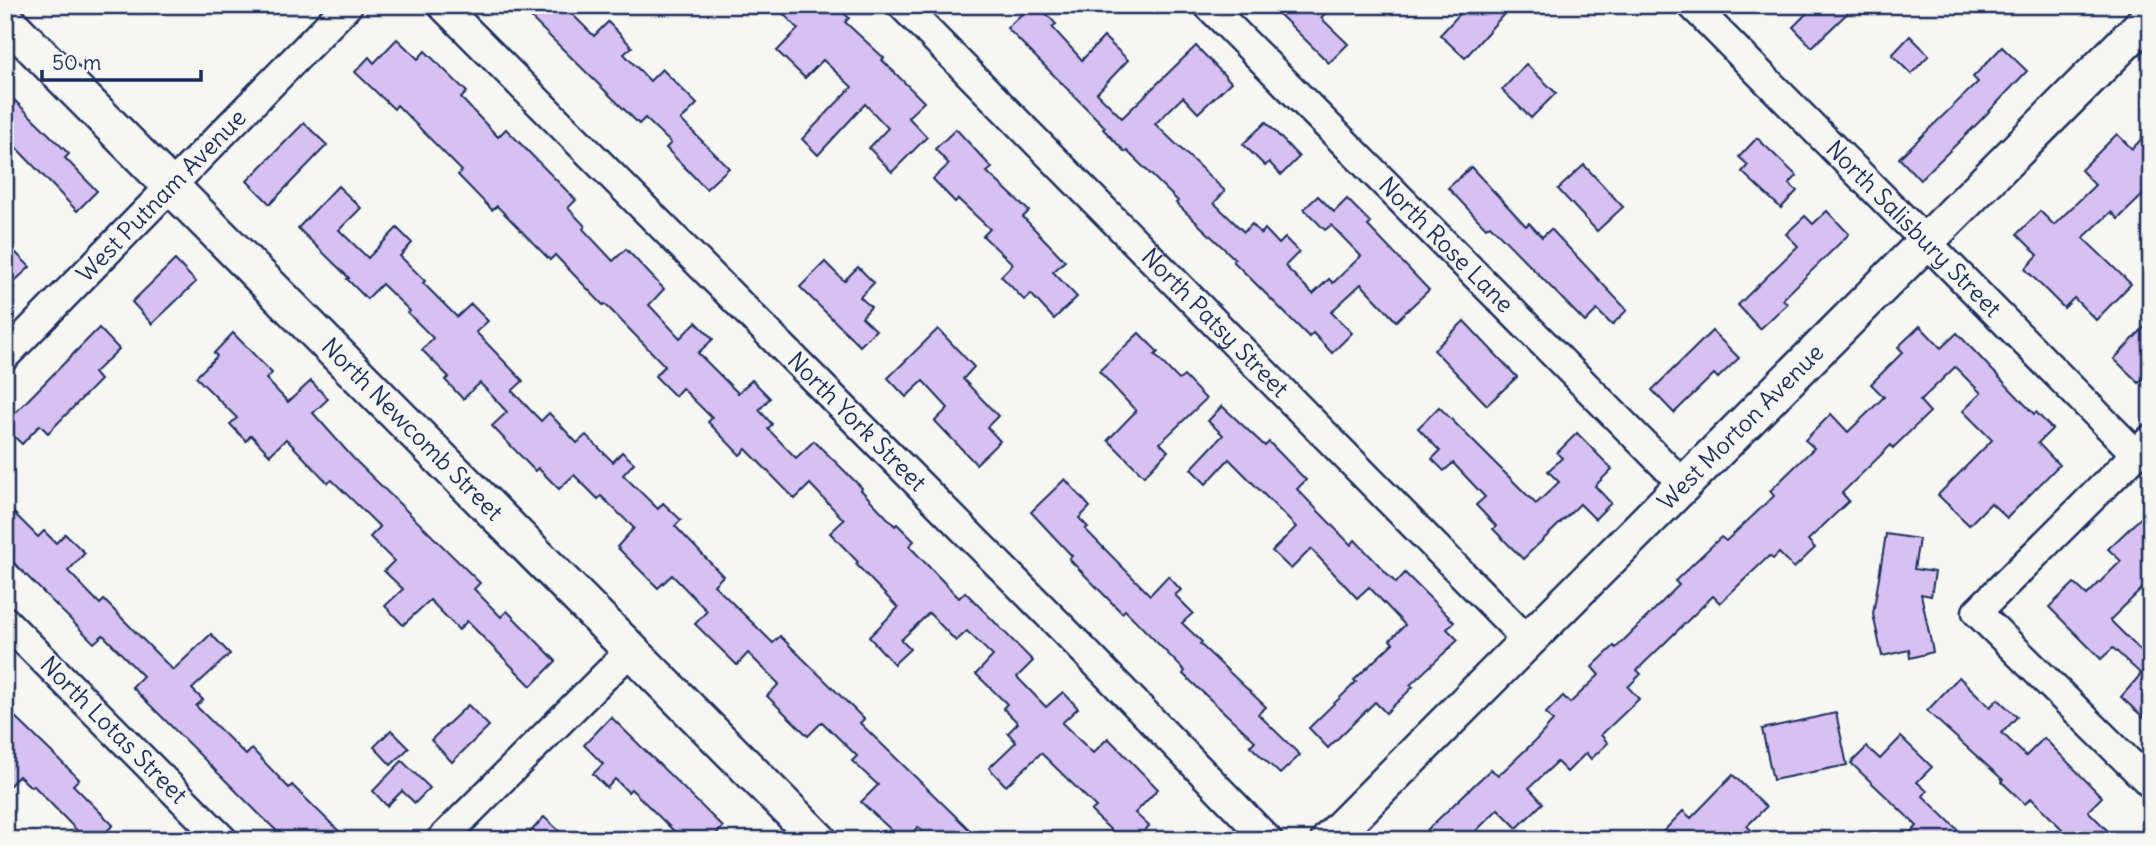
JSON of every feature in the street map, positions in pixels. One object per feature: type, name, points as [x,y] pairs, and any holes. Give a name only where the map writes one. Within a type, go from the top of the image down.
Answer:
[{"type":"main road","name":"West Morton Avenue","points":[[1329,840],[2151,16]]},
{"type":"main road","name":"North Newcomb Street","points":[[5,19],[819,840]]},
{"type":"street","name":"West Putnam Avenue","points":[[5,356],[348,5]]},
{"type":"street","name":"North York Street","points":[[442,5],[1051,617],[1268,840]]},
{"type":"street","name":"North Patsy Street","points":[[902,5],[1528,640]]},
{"type":"street","name":"North Rose Lane","points":[[1208,5],[1684,485]]},
{"type":"street","name":"North Salisbury Street","points":[[1692,5],[1925,241],[2143,447]]},
{"type":"street","points":[[2143,447],[1977,612],[2151,784]]},
{"type":"street","name":"North Lotas Street","points":[[5,621],[223,840]]},
{"type":"street","points":[[441,840],[631,650]]},
{"type":"building","points":[[535,5],[578,5],[571,13],[594,36],[608,22],[632,47],[624,54],[650,81],[662,69],[697,104],[681,120],[729,168],[706,189],[666,148],[671,143],[645,118],[639,124],[527,14]]},
{"type":"building","points":[[775,5],[836,5],[849,18],[845,22],[884,58],[882,60],[924,102],[908,117],[927,137],[892,172],[869,148],[888,128],[865,104],[818,155],[802,139],[852,87],[823,60],[805,78],[777,51],[798,29]]},
{"type":"building","points":[[1031,5],[1038,5],[1056,24],[1052,27],[1082,60],[1104,37],[1128,60],[1097,93],[1122,118],[1196,46],[1231,82],[1198,113],[1183,97],[1155,124],[1225,191],[1214,203],[1244,232],[1252,224],[1261,234],[1265,229],[1279,244],[1285,238],[1299,252],[1285,266],[1313,294],[1329,279],[1333,283],[1361,256],[1331,225],[1325,230],[1304,209],[1318,196],[1334,212],[1347,199],[1371,223],[1368,226],[1429,290],[1396,321],[1361,284],[1331,312],[1352,333],[1332,353],[1313,333],[1309,337],[1233,261],[1235,259],[1176,203],[1178,201],[1125,152],[1103,129],[1105,127],[1007,28]]},
{"type":"building","points":[[1270,5],[1333,5],[1321,18],[1348,44],[1329,63]]},
{"type":"building","points":[[1468,5],[1512,5],[1465,58],[1440,35]]},
{"type":"building","points":[[1815,5],[1856,5],[1812,47],[1793,27]]},
{"type":"building","points":[[1910,36],[1929,55],[1911,74],[1892,55]]},
{"type":"building","points":[[397,39],[418,59],[425,51],[467,92],[461,98],[498,137],[506,129],[576,200],[568,208],[585,226],[583,229],[613,261],[626,249],[664,289],[649,305],[680,338],[696,322],[713,339],[698,353],[738,393],[752,380],[770,398],[759,410],[772,424],[768,429],[796,458],[814,441],[862,488],[895,526],[897,524],[914,541],[909,546],[959,598],[965,592],[1033,661],[1017,677],[1046,707],[1063,692],[1078,708],[1062,723],[1093,753],[1108,738],[1158,789],[1135,813],[1149,826],[1136,840],[1121,840],[1091,811],[1096,807],[1041,753],[1006,786],[989,768],[1016,742],[1008,733],[1018,723],[1003,708],[1007,704],[976,674],[993,656],[967,631],[956,641],[929,613],[901,640],[910,649],[894,664],[869,637],[898,608],[830,533],[844,520],[810,484],[795,499],[746,449],[740,455],[708,422],[712,418],[682,388],[675,396],[655,376],[665,366],[605,304],[603,305],[555,255],[550,260],[497,206],[492,210],[458,175],[462,171],[397,105],[394,109],[355,72],[369,57],[374,63]]},
{"type":"building","points":[[2002,47],[2027,71],[1920,180],[1899,158],[1978,82],[1973,77]]},
{"type":"building","points":[[1526,64],[1556,93],[1531,118],[1502,90]]},
{"type":"building","points":[[5,91],[69,154],[65,158],[97,191],[77,211],[5,136]]},
{"type":"building","points":[[1266,122],[1299,157],[1281,175],[1269,162],[1265,166],[1243,144]]},
{"type":"building","points":[[304,123],[327,145],[270,204],[247,181]]},
{"type":"building","points":[[956,129],[992,168],[987,172],[1029,211],[1023,217],[1065,261],[1053,272],[1077,297],[1054,319],[1031,294],[1024,300],[1001,276],[1013,264],[983,236],[990,229],[958,199],[955,202],[933,179],[949,164],[935,149]]},
{"type":"building","points":[[2151,129],[2151,187],[2118,219],[2111,212],[2083,238],[2131,284],[2096,320],[2074,298],[2064,308],[2025,269],[2038,255],[2017,234],[2040,211],[2054,225],[2095,185],[2081,170],[2117,134],[2132,149]]},
{"type":"building","points":[[1757,138],[1797,176],[1789,184],[1797,191],[1781,208],[1742,172],[1748,165],[1739,157]]},
{"type":"building","points":[[1584,165],[1623,207],[1597,231],[1558,189]]},
{"type":"building","points":[[1471,167],[1526,226],[1529,223],[1542,237],[1551,229],[1627,310],[1612,325],[1597,310],[1585,322],[1490,225],[1486,228],[1448,188]]},
{"type":"building","points":[[338,186],[361,208],[339,230],[368,258],[397,228],[412,243],[400,256],[425,281],[423,283],[457,317],[471,304],[488,321],[476,332],[523,381],[512,391],[541,421],[549,413],[577,443],[586,435],[613,462],[622,452],[634,463],[623,475],[658,509],[663,503],[681,520],[675,526],[723,576],[714,585],[773,643],[780,636],[864,719],[860,723],[980,840],[931,840],[918,827],[902,840],[861,802],[878,785],[852,761],[857,756],[822,722],[808,736],[767,696],[779,684],[748,653],[737,665],[695,624],[707,611],[672,575],[658,588],[617,547],[634,528],[601,496],[598,499],[574,475],[559,489],[538,468],[535,471],[492,426],[507,412],[480,383],[463,399],[445,380],[449,377],[422,350],[433,338],[408,313],[410,311],[382,284],[367,299],[298,228]]},
{"type":"building","points":[[1827,211],[1849,234],[1783,299],[1787,304],[1760,329],[1738,305],[1798,246],[1786,234],[1805,216],[1813,224]]},
{"type":"building","points":[[5,242],[30,267],[5,290]]},
{"type":"building","points":[[175,260],[196,282],[152,324],[132,302]]},
{"type":"building","points":[[825,262],[844,281],[858,267],[874,283],[860,297],[871,307],[862,317],[876,330],[860,346],[800,287]]},
{"type":"building","points":[[2151,320],[2151,371],[2139,383],[2114,359]]},
{"type":"building","points":[[1464,321],[1517,377],[1487,405],[1434,350]]},
{"type":"building","points":[[1920,326],[1941,348],[1957,333],[2034,414],[2036,412],[2052,429],[2038,443],[2059,465],[2007,518],[1991,503],[1969,525],[1938,495],[1992,440],[1963,411],[1981,393],[1955,367],[1920,401],[1930,412],[1893,448],[1891,445],[1842,493],[1849,501],[1808,540],[1815,548],[1794,568],[1779,553],[1773,559],[1769,556],[1720,603],[1713,596],[1637,670],[1641,674],[1628,687],[1639,699],[1601,735],[1608,743],[1591,759],[1586,753],[1567,772],[1557,762],[1529,788],[1543,803],[1517,828],[1498,809],[1467,840],[1437,840],[1427,830],[1491,769],[1498,776],[1536,740],[1553,721],[1546,713],[1563,696],[1570,703],[1599,675],[1592,667],[1614,646],[1616,648],[1679,585],[1675,581],[1721,537],[1726,541],[1774,496],[1770,491],[1814,448],[1805,440],[1831,414],[1848,432],[1884,397],[1871,384],[1903,352],[1898,347]]},
{"type":"building","points":[[99,328],[119,349],[94,373],[100,380],[48,433],[40,425],[22,444],[5,428],[5,423]]},
{"type":"building","points":[[938,329],[974,367],[963,379],[998,416],[987,427],[1000,441],[976,464],[935,421],[948,408],[923,381],[906,397],[888,378]]},
{"type":"building","points":[[1712,331],[1739,358],[1718,378],[1714,374],[1674,413],[1652,390]]},
{"type":"building","points":[[233,333],[272,373],[266,379],[288,402],[311,381],[328,399],[313,413],[354,459],[480,583],[474,589],[501,617],[507,611],[556,661],[531,686],[467,621],[459,630],[430,600],[403,625],[385,606],[403,589],[384,571],[394,561],[370,537],[380,527],[332,480],[328,483],[286,439],[270,455],[251,435],[246,441],[230,424],[237,418],[196,377],[217,356],[214,353]]},
{"type":"building","points":[[1139,333],[1158,352],[1155,355],[1179,380],[1184,376],[1206,399],[1160,443],[1168,451],[1144,476],[1108,440],[1136,411],[1099,371]]},
{"type":"building","points":[[1222,406],[1265,446],[1269,442],[1306,480],[1297,489],[1351,545],[1355,540],[1396,583],[1405,573],[1454,622],[1447,629],[1458,640],[1410,685],[1413,687],[1386,713],[1375,702],[1328,748],[1309,728],[1393,643],[1390,640],[1405,625],[1369,587],[1357,598],[1311,549],[1291,569],[1272,551],[1296,527],[1229,459],[1206,484],[1191,469],[1223,435],[1208,421]]},
{"type":"building","points":[[1439,407],[1536,504],[1559,482],[1548,471],[1562,458],[1557,453],[1577,433],[1612,469],[1595,486],[1611,503],[1595,519],[1580,504],[1523,559],[1493,529],[1496,526],[1476,505],[1485,497],[1453,463],[1444,471],[1432,459],[1440,451],[1418,428]]},
{"type":"building","points":[[1065,479],[1090,507],[1079,518],[1088,527],[1085,529],[1150,595],[1168,576],[1181,590],[1175,595],[1193,613],[1182,623],[1202,642],[1200,644],[1266,707],[1258,714],[1300,755],[1280,774],[1250,746],[1255,741],[1183,674],[1185,671],[1125,610],[1122,613],[1069,559],[1072,556],[1031,512]]},
{"type":"building","points":[[5,504],[38,537],[44,531],[56,543],[65,534],[85,553],[68,571],[100,604],[104,600],[173,670],[211,634],[230,654],[192,689],[203,700],[196,706],[246,755],[252,749],[289,788],[292,785],[348,840],[286,840],[258,813],[132,687],[143,676],[103,635],[94,643],[5,554]]},
{"type":"building","points":[[2151,508],[2151,580],[2110,620],[2151,661],[2151,709],[2143,717],[2121,697],[2141,674],[2113,648],[2101,659],[2049,607],[2074,583],[2087,595],[2121,561],[2108,549]]},
{"type":"building","points":[[1886,534],[1919,539],[1914,569],[1935,572],[1931,596],[1921,594],[1933,652],[1910,658],[1909,650],[1882,656],[1873,614]]},
{"type":"building","points":[[1959,677],[1990,707],[1998,699],[2017,717],[2002,733],[2026,756],[2044,738],[2102,797],[2088,811],[2117,840],[2073,840],[2031,798],[2025,804],[2003,780],[1927,711]]},
{"type":"building","points":[[468,705],[489,726],[452,762],[431,740]]},
{"type":"building","points":[[5,707],[79,779],[73,785],[113,825],[98,840],[86,840],[33,785],[31,787],[19,776],[5,790]]},
{"type":"building","points":[[1836,713],[1847,765],[1773,780],[1762,729]]},
{"type":"building","points":[[611,717],[723,827],[711,840],[683,840],[631,789],[628,792],[615,779],[607,788],[593,774],[603,764],[584,745]]},
{"type":"building","points":[[391,730],[409,748],[391,765],[374,747]]},
{"type":"building","points":[[1901,737],[1932,767],[1917,782],[1927,791],[1923,796],[1958,830],[1949,840],[1904,840],[1917,826],[1851,763],[1867,747],[1880,759]]},
{"type":"building","points":[[402,761],[430,788],[415,803],[402,791],[387,806],[373,791]]},
{"type":"building","points":[[1733,775],[1766,807],[1747,826],[1761,840],[1655,840],[1683,811],[1691,818]]},
{"type":"building","points":[[544,817],[569,840],[523,840]]}]
